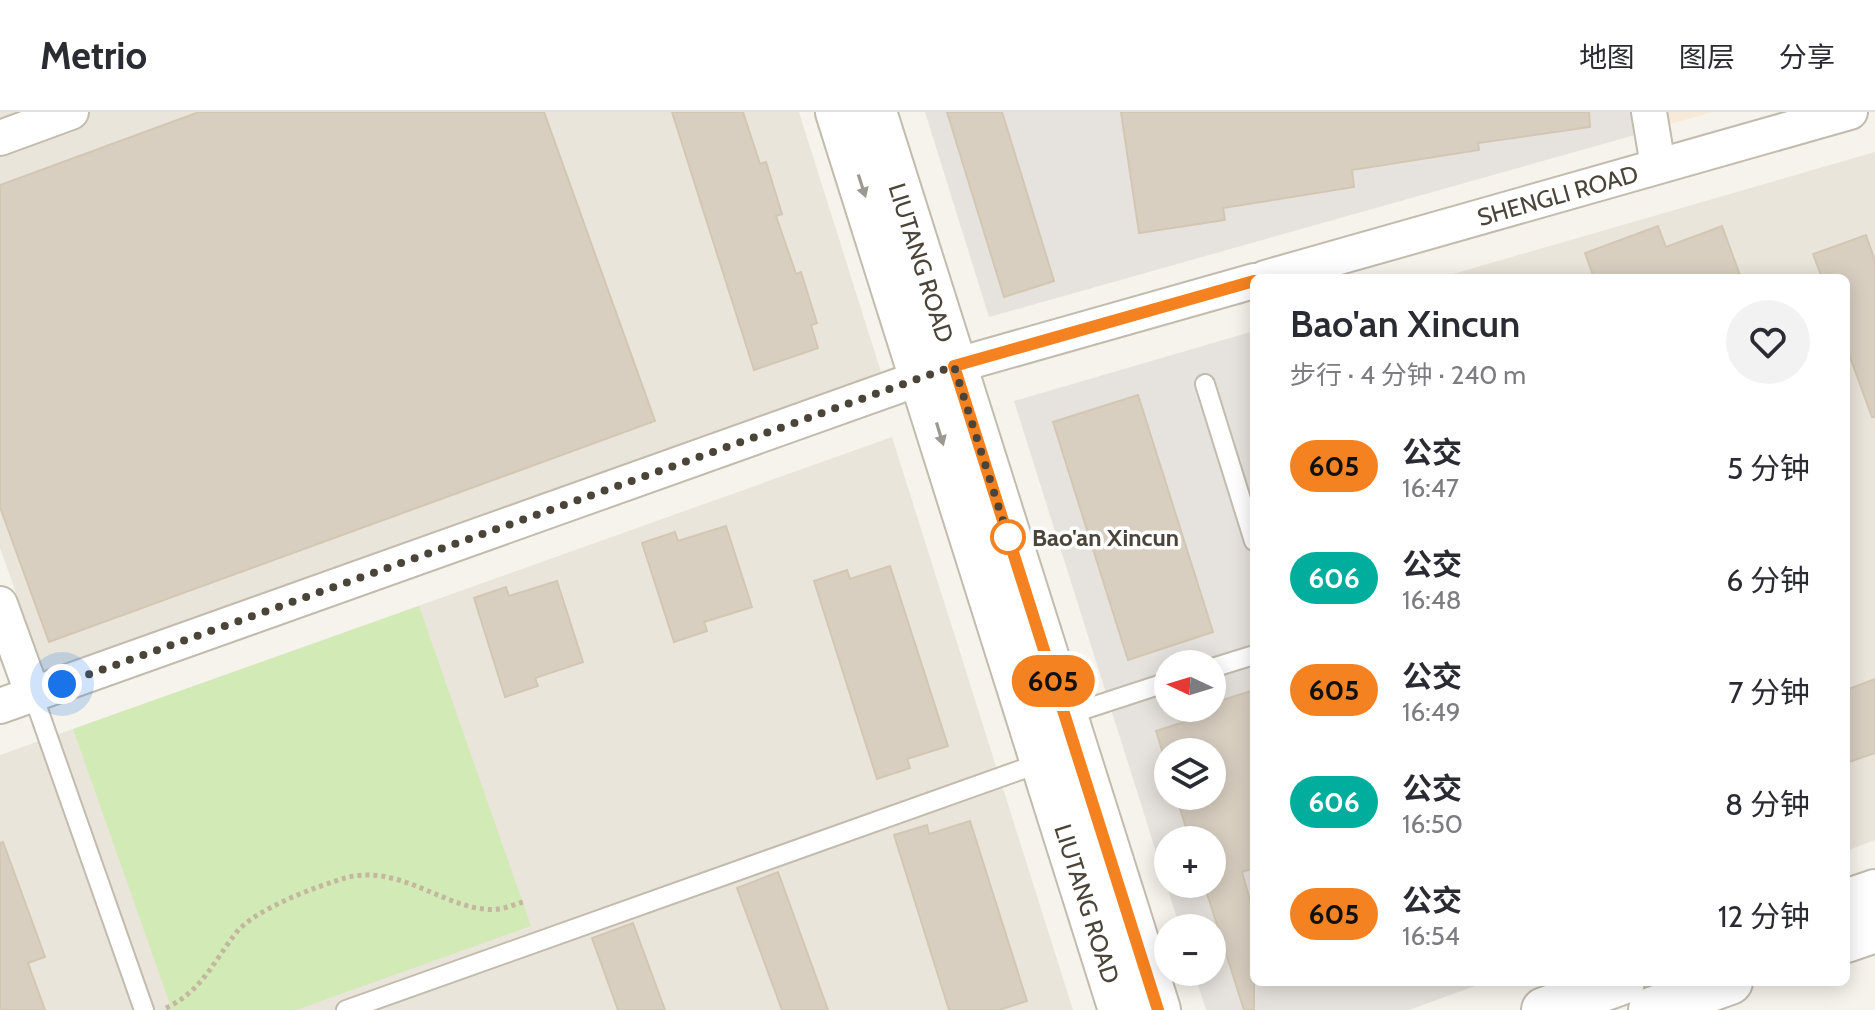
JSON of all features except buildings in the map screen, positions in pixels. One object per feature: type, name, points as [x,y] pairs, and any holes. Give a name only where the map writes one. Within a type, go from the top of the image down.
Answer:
[{"type":"street","points":[[0,138],[71,112]]},
{"type":"street","name":"LIUTANG ROAD","points":[[838,112],[938,372],[1064,716],[1158,1010]]},
{"type":"street","name":"LIUTANG ROAD","points":[[874,112],[938,372],[1043,762],[1121,1010]]},
{"type":"street","points":[[1649,112],[1658,166]]},
{"type":"street","name":"SHENGLI ROAD","points":[[1279,274],[1850,112]]},
{"type":"street","points":[[0,706],[938,372],[1250,282]]},
{"type":"street","points":[[0,604],[33,695]]},
{"type":"street","points":[[1850,901],[1875,892]]},
{"type":"street","points":[[1850,939],[1875,930]]},
{"type":"street","points":[[1544,1010],[1611,986]]},
{"type":"street","points":[[1651,1010],[1719,986]]},
{"type":"lane","points":[[1205,384],[1250,528]]},
{"type":"lane","points":[[1226,664],[1250,656]]},
{"type":"lane","points":[[1064,716],[1154,687]]},
{"type":"lane","points":[[33,695],[144,1010]]},
{"type":"lane","points":[[346,1010],[1043,762]]},
{"type":"path","points":[[162,1010],[184,999],[212,972],[237,930],[268,909],[346,878],[377,874],[463,903],[497,909],[523,902]]},
{"type":"shaded area","points":[[0,112],[799,112],[881,372],[44,671],[0,548]]},
{"type":"shaded area","points":[[925,112],[1631,112],[1635,135],[989,317]]},
{"type":"shaded area","points":[[1668,112],[1713,112],[1670,124]]},
{"type":"shaded area","points":[[1875,152],[1875,840],[1850,849],[1850,274],[1453,274]]},
{"type":"shaded area","points":[[1250,332],[1250,986],[1475,986],[1409,1010],[1206,1010],[1198,986],[1226,986],[1226,914],[1176,914],[1171,898],[1226,898],[1226,826],[1154,826],[1154,845],[1014,401]]},
{"type":"shaded area","points":[[892,437],[1073,1010],[0,1010],[0,755]]},
{"type":"green space","points":[[419,606],[531,926],[296,1010],[172,1010],[73,729]]},
{"type":"bus line","name":"605","points":[[1158,1010],[954,366],[1250,282]]},
{"type":"place","name":"Bao'an Xincun","points":[[1008,537]]},
{"type":"route","points":[[62,684],[954,366],[1010,543],[1008,537]]}]
